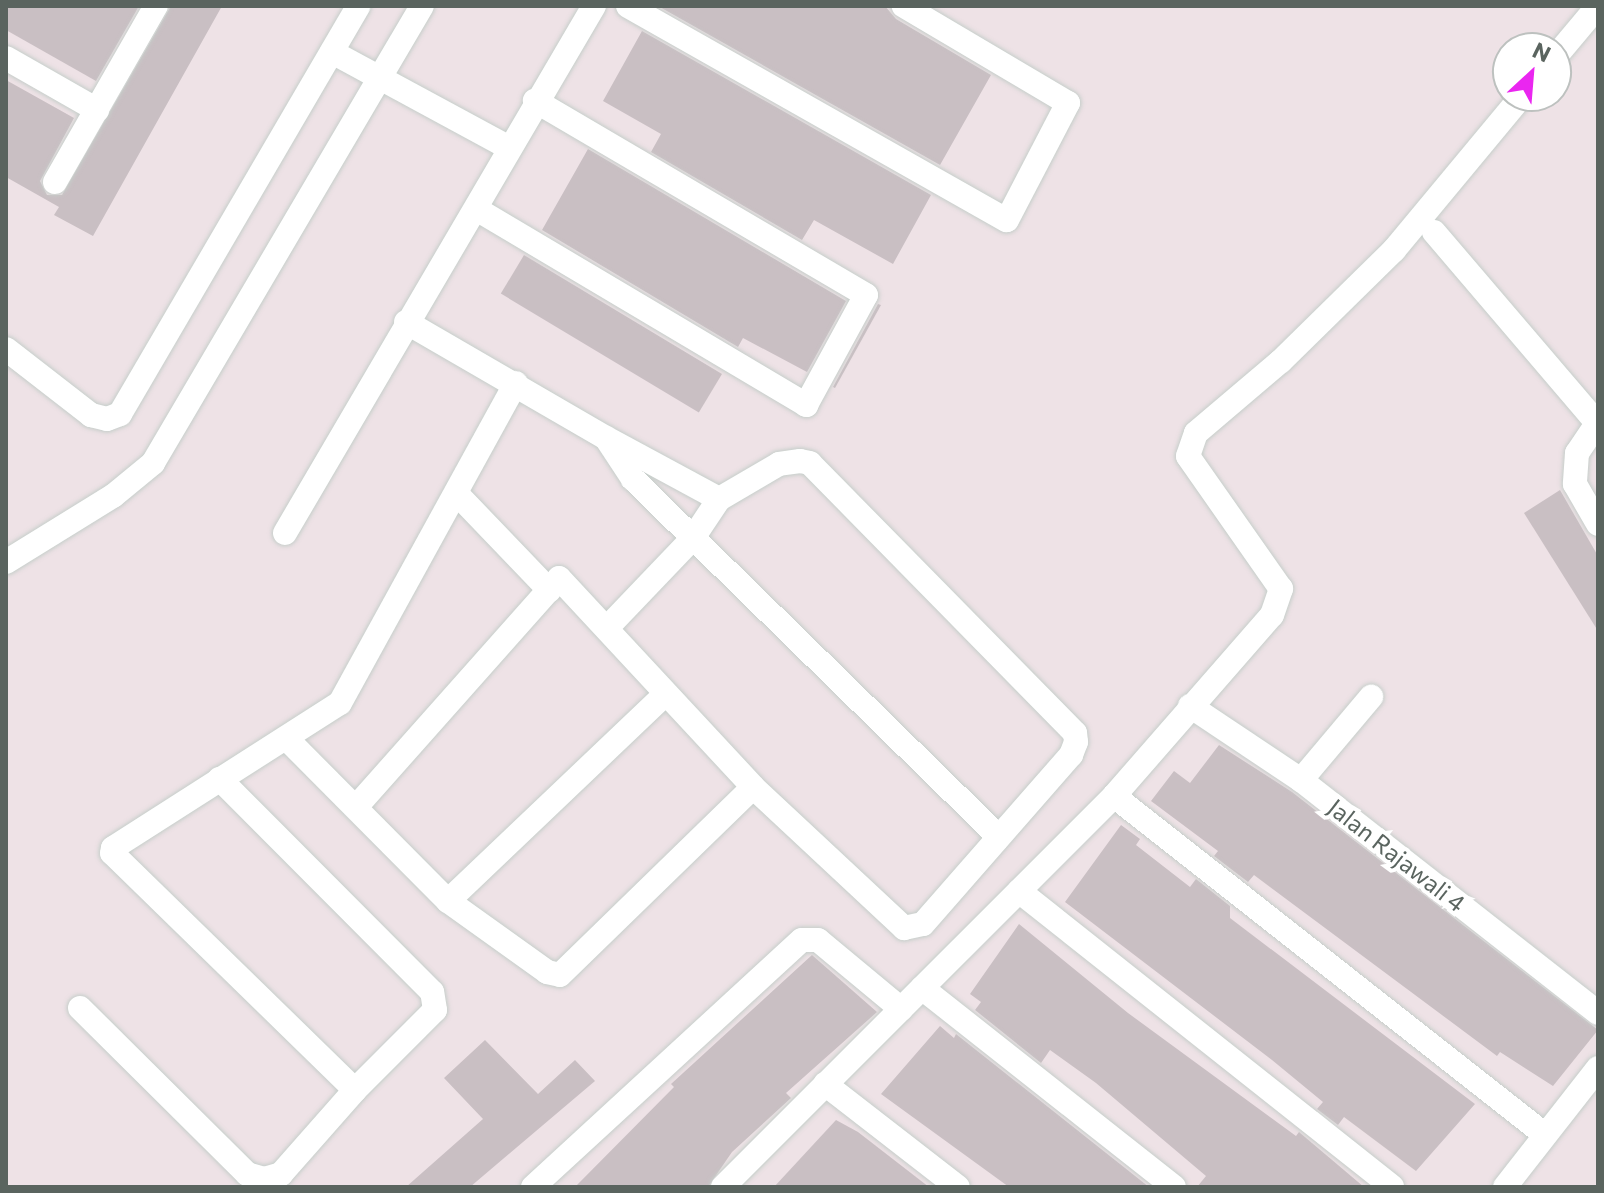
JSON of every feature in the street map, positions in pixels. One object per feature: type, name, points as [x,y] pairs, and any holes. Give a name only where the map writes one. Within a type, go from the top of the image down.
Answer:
[{"type":"street","points":[[55,182],[156,6]]},
{"type":"street","points":[[6,349],[91,415],[107,419],[120,414],[338,56],[358,6]]},
{"type":"street","points":[[6,562],[113,496],[153,463],[422,6]]},
{"type":"street","points":[[285,533],[406,322],[478,210],[508,147],[594,6]]},
{"type":"street","points":[[628,6],[1007,220],[1068,103],[904,6]]},
{"type":"street","points":[[1572,37],[1598,6]]},
{"type":"street","points":[[338,56],[508,147]]},
{"type":"street","points":[[6,58],[97,110]]},
{"type":"street","points":[[478,210],[806,405],[866,295],[535,101]]},
{"type":"street","points":[[723,1187],[1114,796],[1272,615],[1281,589],[1188,456],[1196,433],[1281,361],[1394,250],[1509,112]]},
{"type":"street","points":[[1434,232],[1597,422],[1577,453],[1575,484],[1598,524]]},
{"type":"street","points":[[406,322],[516,383],[606,438],[719,499]]},
{"type":"street","points":[[355,1090],[112,853],[117,842],[287,739],[340,703],[458,495],[516,383]]},
{"type":"street","points":[[606,438],[633,479],[999,837]]},
{"type":"street","points":[[356,807],[559,578],[753,787],[904,928],[923,924],[1071,755],[1075,733],[810,463],[779,464],[719,499],[693,538],[607,628]]},
{"type":"street","points":[[458,495],[549,590]]},
{"type":"street","points":[[448,901],[665,694]]},
{"type":"street","points":[[1301,780],[1371,697]]},
{"type":"street","name":"Jalan Rajawali 4","points":[[1190,706],[1301,780],[1593,1002]]},
{"type":"street","points":[[287,739],[448,901],[547,972],[560,975],[753,787]]},
{"type":"street","points":[[80,1008],[247,1174],[264,1179],[281,1174],[355,1090],[435,1010],[437,1000],[220,779]]},
{"type":"street","points":[[1114,796],[1544,1134]]},
{"type":"street","points":[[1019,891],[1392,1187]]},
{"type":"street","points":[[533,1187],[802,940],[818,940],[901,1009]]},
{"type":"street","points":[[922,988],[1174,1187]]},
{"type":"street","points":[[1507,1186],[1544,1134],[1598,1068]]},
{"type":"street","points":[[825,1084],[958,1187]]},
{"type":"building","points":[[6,6],[139,6],[96,81],[6,30]]},
{"type":"building","points":[[171,6],[222,6],[93,236],[54,215],[59,207],[6,177],[6,80],[74,118],[40,181],[47,195],[62,195]]},
{"type":"building","points":[[658,6],[885,6],[896,19],[991,75],[940,165]]},
{"type":"building","points":[[642,31],[931,195],[893,264],[814,220],[802,240],[651,152],[661,134],[603,101]]},
{"type":"building","points":[[588,149],[846,301],[807,372],[743,338],[738,347],[542,230]]},
{"type":"building","points":[[524,255],[722,374],[699,413],[501,294]]},
{"type":"building","points":[[878,304],[881,305],[833,387]]},
{"type":"building","points":[[1560,490],[1598,556],[1598,631],[1524,513]]},
{"type":"building","points":[[1219,745],[1292,792],[1598,1030],[1553,1086],[1500,1052],[1497,1056],[1254,875],[1248,882],[1214,856],[1218,851],[1151,801],[1174,771],[1190,783]]},
{"type":"building","points":[[1121,825],[1140,839],[1136,845],[1190,887],[1196,879],[1230,906],[1230,918],[1475,1104],[1416,1171],[1344,1117],[1338,1125],[1317,1109],[1323,1102],[1272,1060],[1065,902]]},
{"type":"building","points":[[1019,924],[1128,1013],[1296,1136],[1299,1132],[1364,1187],[1197,1187],[1206,1176],[1096,1083],[1050,1050],[1041,1063],[975,1010],[981,1002],[970,994]]},
{"type":"building","points":[[812,955],[877,1012],[786,1093],[791,1098],[732,1152],[708,1187],[575,1187],[674,1087],[671,1084]]},
{"type":"building","points":[[940,1026],[954,1038],[956,1034],[1149,1187],[1009,1187],[881,1094]]},
{"type":"building","points":[[485,1040],[538,1094],[575,1060],[595,1081],[470,1187],[406,1187],[483,1119],[444,1078]]},
{"type":"building","points":[[836,1120],[858,1132],[929,1187],[774,1187]]}]
